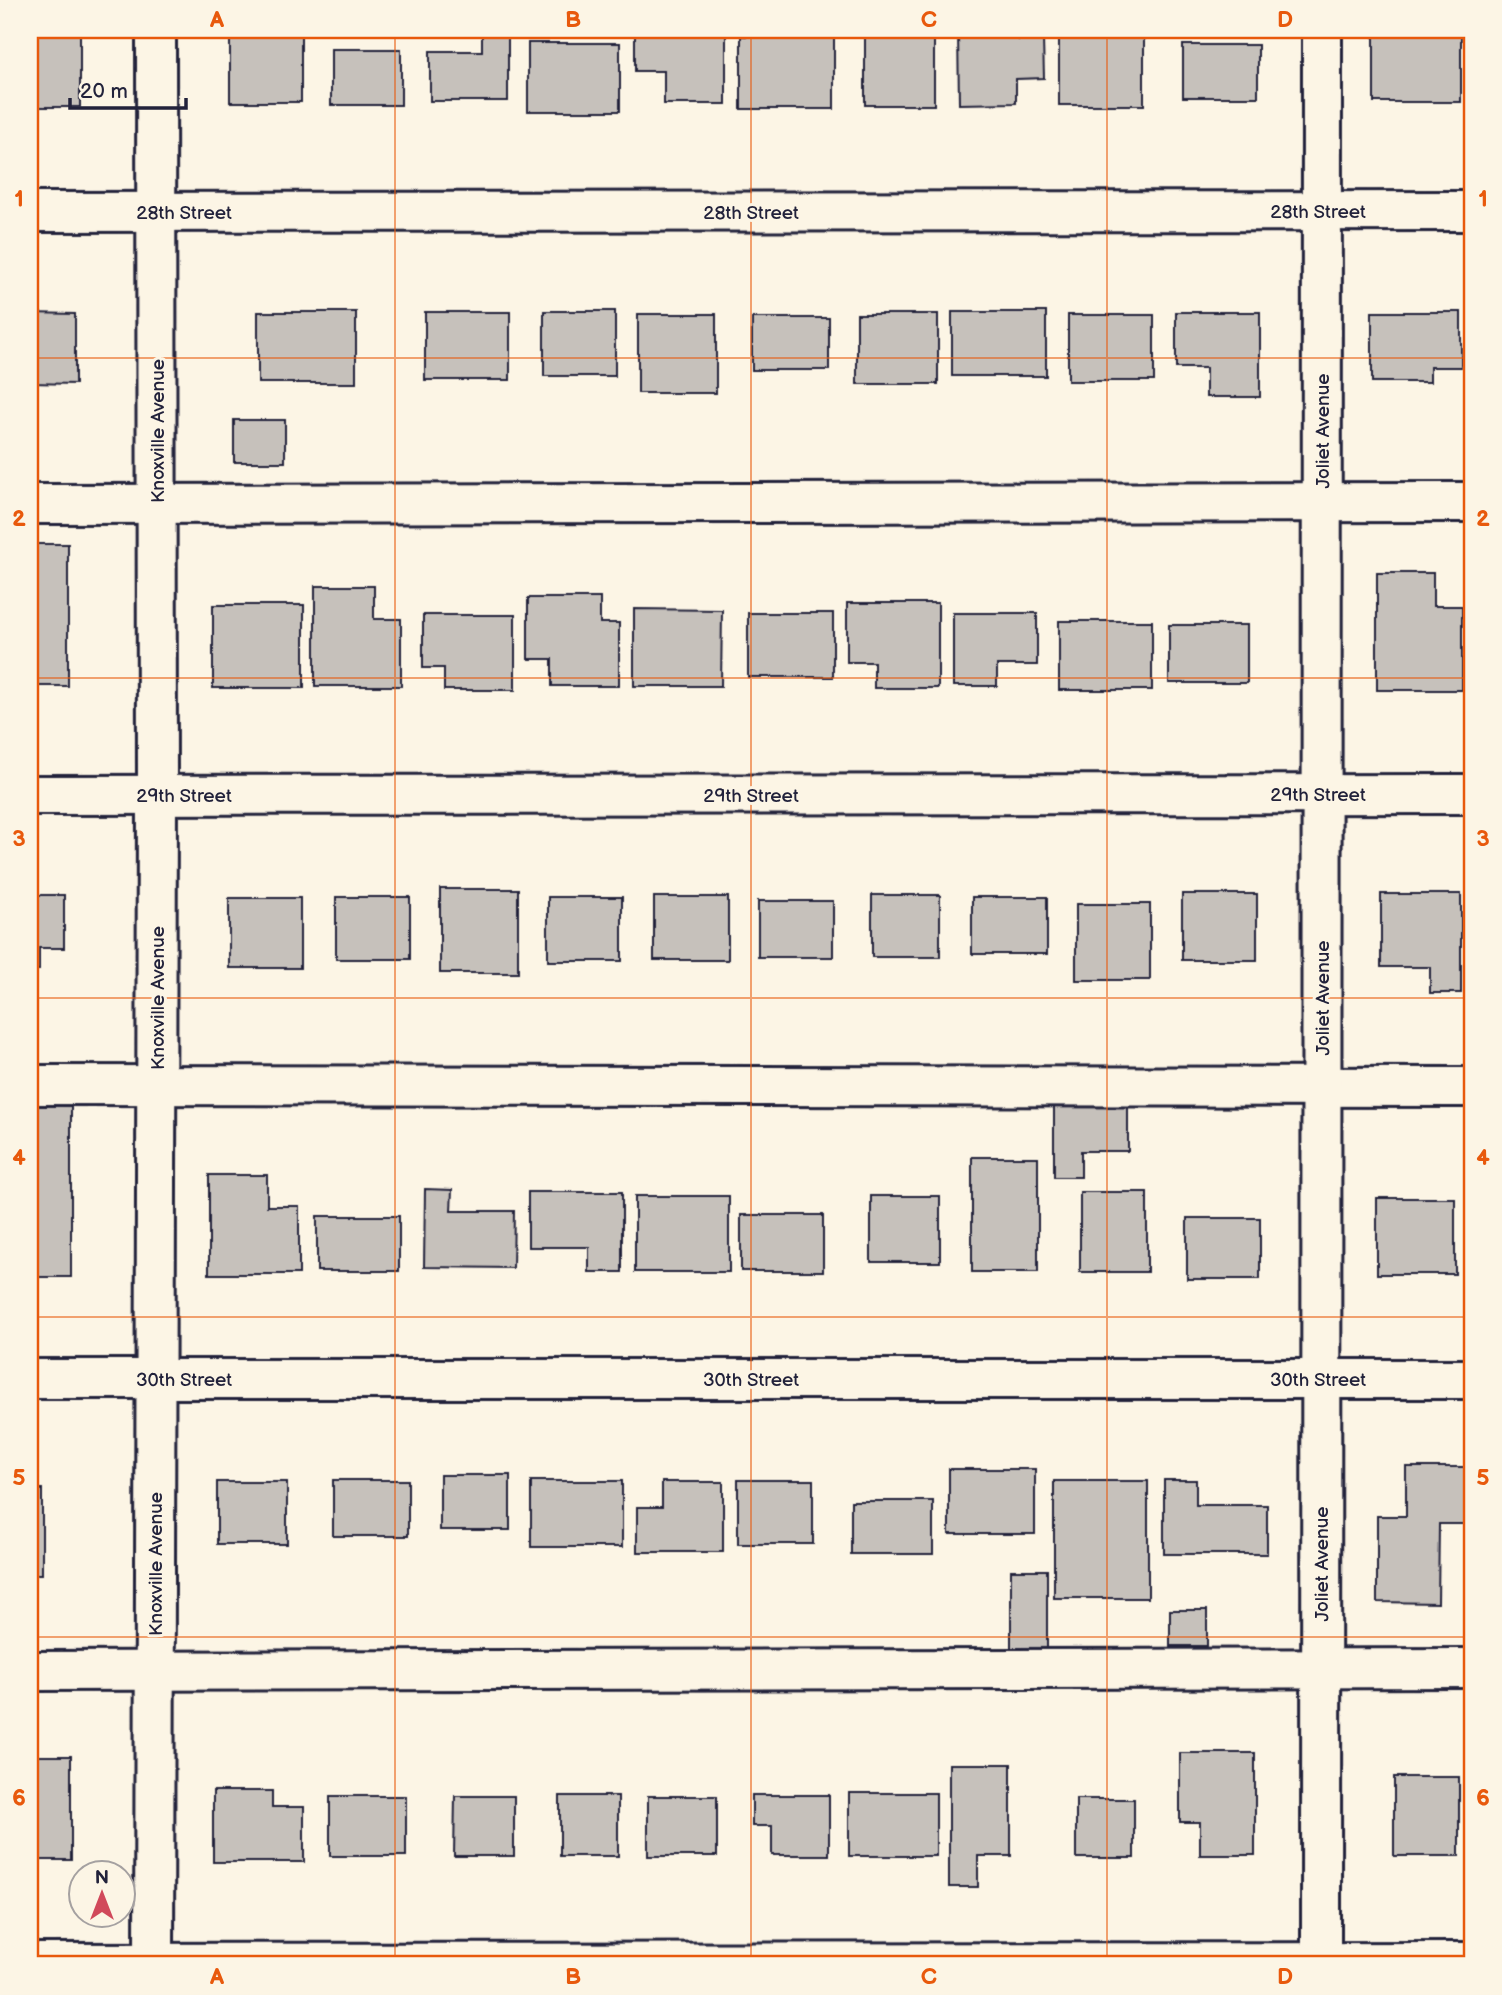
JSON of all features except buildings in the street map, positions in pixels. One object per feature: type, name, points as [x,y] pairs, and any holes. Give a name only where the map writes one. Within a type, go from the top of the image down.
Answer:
[{"type":"street","name":"Knoxville Avenue","points":[[154,1964],[156,30]]},
{"type":"street","name":"Joliet Avenue","points":[[1321,1964],[1322,30]]},
{"type":"street","name":"28th Street","points":[[30,212],[1472,211]]},
{"type":"street","points":[[30,504],[1472,502]]},
{"type":"street","name":"29th Street","points":[[30,795],[1472,794]]},
{"type":"street","points":[[30,1085],[1472,1087]]},
{"type":"street","name":"30th Street","points":[[30,1379],[1472,1379]]},
{"type":"street","points":[[30,1671],[1472,1668]]},
{"type":"street","points":[[30,1963],[1472,1962]]}]
